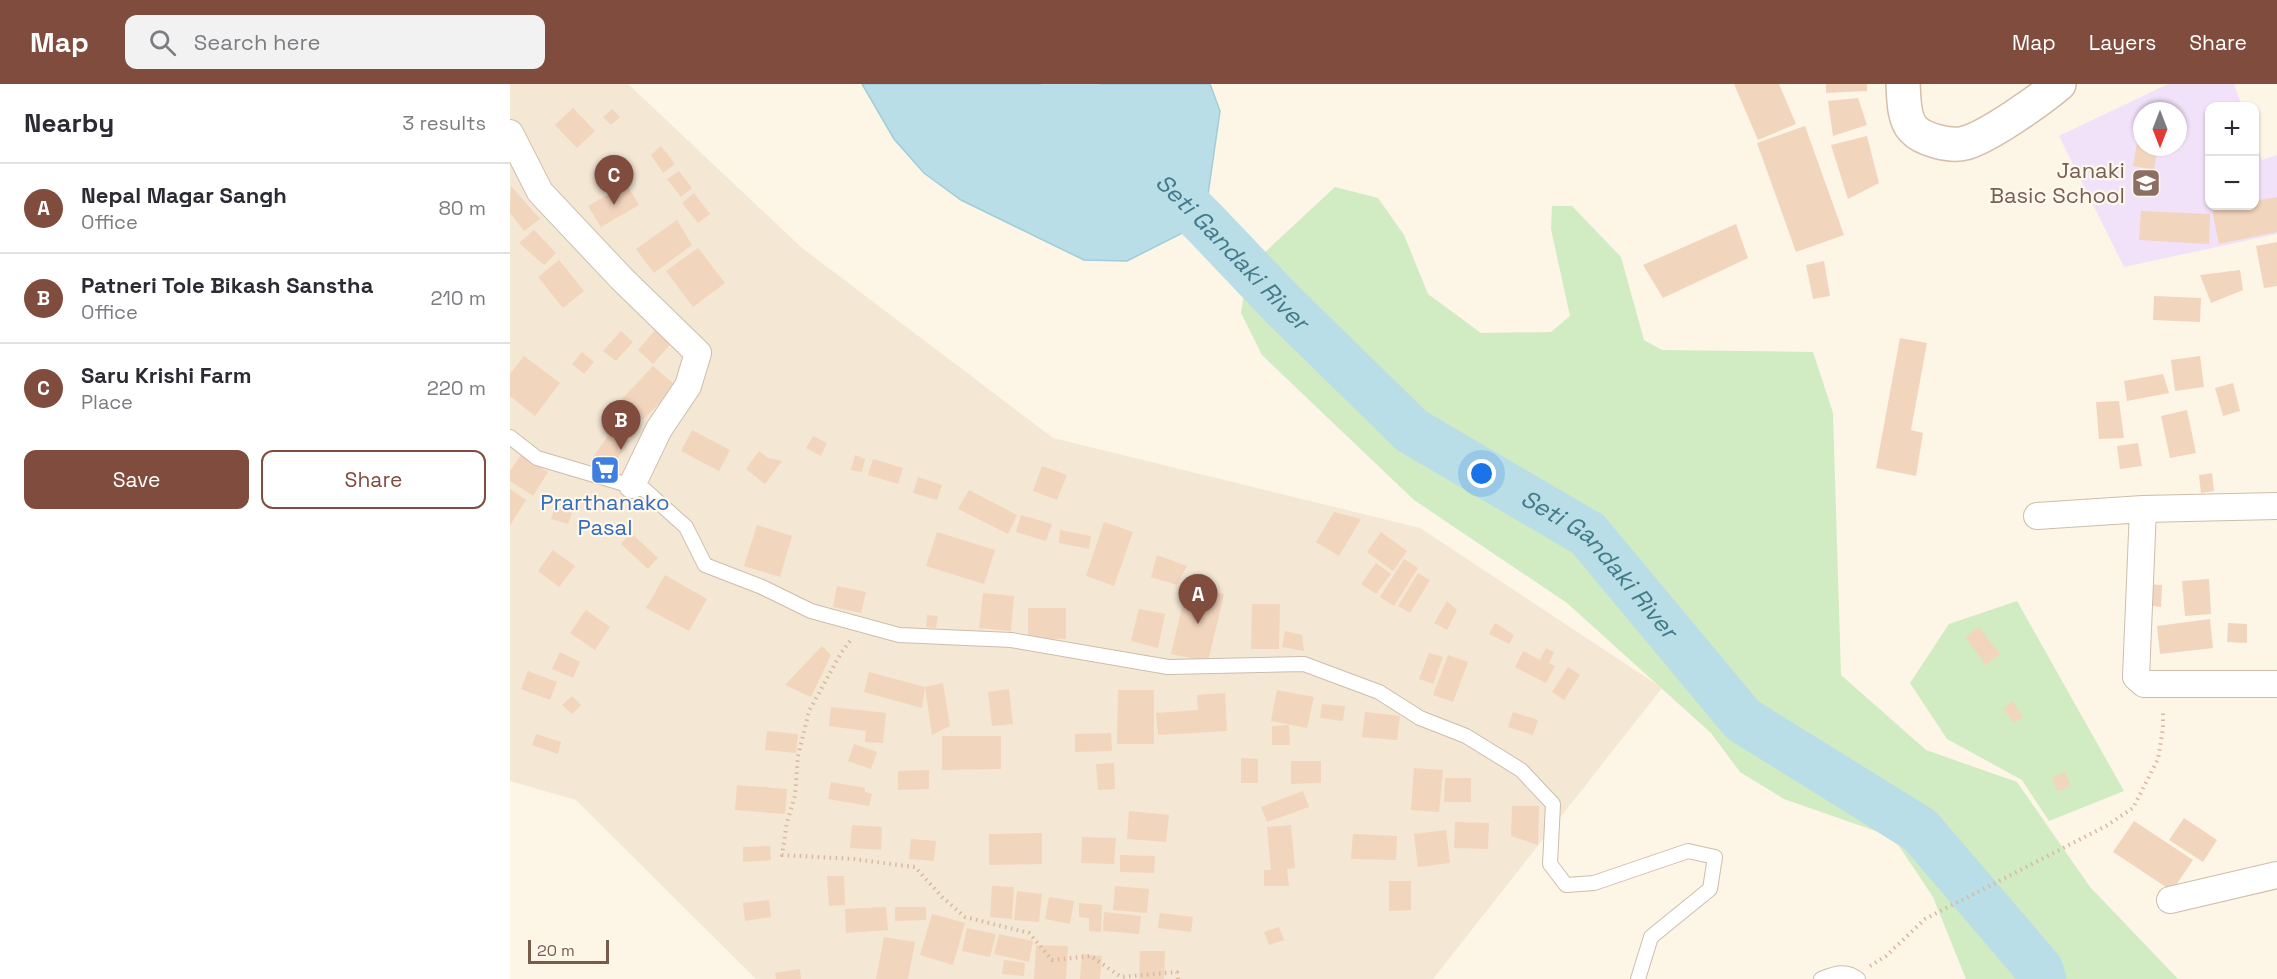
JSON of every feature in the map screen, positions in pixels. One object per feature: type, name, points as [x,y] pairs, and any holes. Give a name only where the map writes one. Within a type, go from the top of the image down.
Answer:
[{"type":"main road","points":[[1903,84],[1906,113],[1913,129],[1939,143],[1963,144],[1986,134],[2059,84]]},
{"type":"street","points":[[510,133],[540,192],[622,279],[698,353],[688,386],[659,429],[632,485]]},
{"type":"street","points":[[2037,516],[2143,509],[2277,506]]},
{"type":"street","points":[[2143,509],[2136,677],[2144,684],[2163,685],[2277,684]]},
{"type":"street","points":[[2170,900],[2277,875]]},
{"type":"lane","points":[[510,437],[537,458],[645,490],[686,527],[705,565],[762,587],[811,611],[899,635],[1011,640],[1168,667],[1304,664],[1379,692],[1420,717],[1466,736],[1521,770],[1552,804],[1550,864],[1566,885],[1594,883],[1688,850],[1714,857],[1710,889],[1651,938],[1638,979]]},
{"type":"lane","points":[[1821,979],[1838,972],[1856,977]]},
{"type":"path","points":[[863,625],[841,653],[809,711],[798,756],[795,796],[787,822],[782,855],[853,859],[915,867],[942,897],[965,917],[1029,933],[1052,960],[1090,956],[1122,977],[1177,972],[1178,979]]},
{"type":"path","points":[[1856,977],[1886,956],[1925,919],[2106,826],[2133,808],[2158,759],[2163,728],[2163,685]]},
{"type":"shaded area","points":[[510,84],[628,84],[802,248],[1053,438],[1420,528],[1662,688],[1433,979],[756,979],[576,800],[510,781]]},
{"type":"shaded area","name":"Janaki Basic School","points":[[2168,84],[2234,84],[2241,102],[2205,102],[2205,210],[2259,210],[2259,151],[2262,160],[2277,155],[2277,234],[2124,267],[2059,136]]},
{"type":"green space","points":[[1335,187],[1378,198],[1404,235],[1428,294],[1481,333],[1551,332],[1570,316],[1551,229],[1552,206],[1572,206],[1621,257],[1644,340],[1662,350],[1813,352],[1833,413],[1841,675],[1926,750],[2017,782],[2090,887],[2178,979],[1966,979],[1933,897],[1893,837],[1784,799],[1740,772],[1711,733],[1567,603],[1414,500],[1262,355],[1241,313],[1248,268]]},
{"type":"green space","points":[[2017,601],[2124,791],[2049,821],[2022,780],[1947,739],[1910,683],[1949,624]]},
{"type":"water","points":[[862,84],[1210,84],[1220,111],[1204,222],[1127,261],[1084,260],[961,200],[924,173],[894,139]]},
{"type":"building","points":[[1734,84],[1779,84],[1796,124],[1758,140]]},
{"type":"building","points":[[1826,84],[1867,84],[1867,91],[1826,93]]},
{"type":"building","points":[[1858,98],[1867,125],[1833,136],[1828,101]]},
{"type":"building","points":[[573,108],[595,131],[577,148],[555,125]]},
{"type":"building","points":[[612,109],[620,117],[611,125],[603,117]]},
{"type":"building","points":[[1805,126],[1844,235],[1796,252],[1757,143]]},
{"type":"building","points":[[1867,136],[1879,183],[1848,199],[1831,145]]},
{"type":"building","points":[[661,146],[675,164],[663,173],[651,155]]},
{"type":"building","points":[[2135,156],[2156,156],[2154,170],[2133,166]]},
{"type":"building","points":[[679,171],[692,188],[681,197],[667,179]]},
{"type":"building","points":[[626,184],[639,205],[601,227],[588,206]]},
{"type":"building","points":[[511,186],[540,219],[524,231],[510,213]]},
{"type":"building","points":[[694,193],[710,214],[698,223],[682,203]]},
{"type":"building","points":[[2277,197],[2277,232],[2219,244],[2212,210],[2259,210],[2259,200]]},
{"type":"building","points":[[2141,211],[2210,214],[2209,244],[2139,240]]},
{"type":"building","points":[[677,220],[692,245],[654,273],[636,249]]},
{"type":"building","points":[[1736,224],[1748,258],[1663,298],[1643,265]]},
{"type":"building","points":[[534,230],[556,253],[544,265],[519,243]]},
{"type":"building","points":[[2277,242],[2277,286],[2264,288],[2256,246]]},
{"type":"building","points":[[698,248],[725,283],[693,307],[666,271]]},
{"type":"building","points":[[559,260],[584,291],[563,308],[538,277]]},
{"type":"building","points":[[1824,261],[1830,296],[1813,299],[1806,265]]},
{"type":"building","points":[[2240,270],[2243,290],[2211,303],[2200,275]]},
{"type":"building","points":[[2154,296],[2201,298],[2200,322],[2153,320]]},
{"type":"building","points":[[662,322],[678,336],[653,364],[638,350]]},
{"type":"building","points":[[621,331],[633,342],[616,361],[603,351]]},
{"type":"building","points":[[1900,338],[1927,343],[1911,430],[1923,433],[1916,476],[1876,468]]},
{"type":"building","points":[[582,352],[594,362],[584,374],[572,364]]},
{"type":"building","points":[[524,356],[560,383],[535,416],[510,396],[510,374]]},
{"type":"building","points":[[2200,356],[2204,387],[2175,391],[2171,360]]},
{"type":"building","points":[[653,366],[676,386],[643,420],[621,400]]},
{"type":"building","points":[[2163,374],[2169,393],[2127,401],[2124,381]]},
{"type":"building","points":[[2233,383],[2240,411],[2223,416],[2215,388]]},
{"type":"building","points":[[2119,401],[2124,438],[2099,439],[2096,402]]},
{"type":"building","points":[[2187,410],[2196,453],[2170,458],[2161,416]]},
{"type":"building","points":[[613,429],[630,441],[608,472],[591,460]]},
{"type":"building","points":[[692,430],[730,450],[719,471],[681,451]]},
{"type":"building","points":[[813,436],[827,443],[821,456],[806,448]]},
{"type":"building","points":[[2138,443],[2142,466],[2120,469],[2117,446]]},
{"type":"building","points":[[759,451],[768,458],[782,461],[765,484],[746,469]]},
{"type":"building","points":[[521,455],[548,472],[533,496],[510,481],[510,471]]},
{"type":"building","points":[[855,455],[865,459],[862,472],[851,470]]},
{"type":"building","points":[[873,459],[903,468],[898,484],[868,475]]},
{"type":"building","points":[[1042,466],[1067,475],[1057,500],[1033,491]]},
{"type":"building","points":[[2212,473],[2214,491],[2201,493],[2199,475]]},
{"type":"building","points":[[918,477],[942,485],[937,500],[913,493]]},
{"type":"building","points":[[510,489],[526,500],[510,525]]},
{"type":"building","points":[[969,490],[1017,515],[1008,534],[958,509]]},
{"type":"building","points":[[555,507],[572,513],[568,524],[551,519]]},
{"type":"building","points":[[1334,512],[1361,519],[1339,556],[1316,542]]},
{"type":"building","points":[[1021,515],[1052,524],[1046,541],[1016,532]]},
{"type":"building","points":[[1104,522],[1133,532],[1114,586],[1086,576]]},
{"type":"building","points":[[757,525],[792,536],[780,577],[744,566]]},
{"type":"building","points":[[1060,530],[1091,536],[1089,549],[1059,543]]},
{"type":"building","points":[[937,532],[995,550],[984,584],[926,566]]},
{"type":"building","points":[[1381,532],[1407,551],[1393,571],[1367,552]]},
{"type":"building","points":[[631,533],[658,558],[648,569],[621,544]]},
{"type":"building","points":[[553,550],[575,566],[559,587],[538,571]]},
{"type":"building","points":[[1157,555],[1187,566],[1177,585],[1151,577]]},
{"type":"building","points":[[1404,559],[1418,568],[1394,606],[1380,597]]},
{"type":"building","points":[[1376,563],[1391,574],[1376,594],[1361,584]]},
{"type":"building","points":[[1418,573],[1430,580],[1410,613],[1398,606]]},
{"type":"building","points":[[665,575],[707,599],[689,631],[646,608]]},
{"type":"building","points":[[2209,579],[2211,614],[2185,616],[2182,581]]},
{"type":"building","points":[[2146,584],[2162,585],[2161,607],[2146,605]]},
{"type":"building","points":[[837,586],[866,592],[861,613],[833,607]]},
{"type":"building","points":[[1187,586],[1224,594],[1208,662],[1171,654]]},
{"type":"building","points":[[983,593],[1014,596],[1011,631],[979,628]]},
{"type":"building","points":[[1447,601],[1457,610],[1447,630],[1434,623]]},
{"type":"building","points":[[1252,604],[1280,604],[1279,649],[1251,649]]},
{"type":"building","points":[[1028,608],[1066,608],[1066,639],[1028,638]]},
{"type":"building","points":[[1139,609],[1165,614],[1158,648],[1131,641]]},
{"type":"building","points":[[586,610],[610,627],[595,650],[570,633]]},
{"type":"building","points":[[927,615],[938,616],[936,628],[926,627]]},
{"type":"building","points":[[2210,619],[2213,648],[2160,654],[2157,626]]},
{"type":"building","points":[[1495,623],[1514,635],[1509,644],[1489,634]]},
{"type":"building","points":[[2228,623],[2247,624],[2247,643],[2227,642]]},
{"type":"building","points":[[1979,627],[2000,654],[1986,665],[1965,637]]},
{"type":"building","points":[[1285,631],[1302,635],[1304,651],[1282,647]]},
{"type":"building","points":[[822,646],[831,655],[811,697],[785,685]]},
{"type":"building","points":[[1546,648],[1554,652],[1549,663],[1555,666],[1546,683],[1515,667],[1523,651],[1540,660]]},
{"type":"building","points":[[560,652],[580,662],[573,678],[552,669]]},
{"type":"building","points":[[1429,653],[1443,657],[1433,684],[1419,679]]},
{"type":"building","points":[[1448,655],[1468,662],[1453,702],[1433,695]]},
{"type":"building","points":[[1568,667],[1580,675],[1564,700],[1552,692]]},
{"type":"building","points":[[528,671],[557,682],[550,700],[521,689]]},
{"type":"building","points":[[869,672],[925,687],[922,708],[864,692]]},
{"type":"building","points":[[943,683],[950,726],[932,735],[925,687]]},
{"type":"building","points":[[1009,689],[1013,724],[992,726],[988,692]]},
{"type":"building","points":[[1118,690],[1154,690],[1154,744],[1117,744]]},
{"type":"building","points":[[1277,690],[1314,697],[1307,728],[1271,721]]},
{"type":"building","points":[[1225,693],[1227,731],[1158,735],[1156,713],[1198,710],[1197,695]]},
{"type":"building","points":[[572,696],[581,705],[572,714],[562,705]]},
{"type":"building","points":[[2012,701],[2023,717],[2014,723],[2003,708]]},
{"type":"building","points":[[1322,704],[1345,706],[1343,721],[1320,718]]},
{"type":"building","points":[[831,707],[886,713],[883,743],[865,742],[866,731],[829,726]]},
{"type":"building","points":[[1365,712],[1400,716],[1397,740],[1362,737]]},
{"type":"building","points":[[1513,712],[1538,720],[1533,735],[1508,727]]},
{"type":"building","points":[[1289,725],[1290,745],[1272,745],[1272,726]]},
{"type":"building","points":[[767,731],[798,734],[796,753],[765,750]]},
{"type":"building","points":[[1111,733],[1112,751],[1075,752],[1075,734]]},
{"type":"building","points":[[536,734],[561,742],[558,754],[532,745]]},
{"type":"building","points":[[942,736],[1001,736],[1001,769],[942,770]]},
{"type":"building","points":[[854,744],[877,752],[871,769],[848,761]]},
{"type":"building","points":[[1241,758],[1258,759],[1258,783],[1241,783]]},
{"type":"building","points":[[1291,761],[1321,761],[1321,783],[1291,784]]},
{"type":"building","points":[[1114,763],[1115,789],[1098,790],[1096,764]]},
{"type":"building","points":[[1414,768],[1443,770],[1439,812],[1411,810]]},
{"type":"building","points":[[929,770],[929,789],[898,790],[898,771]]},
{"type":"building","points":[[2065,772],[2071,786],[2057,791],[2052,777]]},
{"type":"building","points":[[1445,778],[1471,778],[1471,802],[1444,802]]},
{"type":"building","points":[[831,782],[865,788],[865,792],[872,794],[869,806],[828,799]]},
{"type":"building","points":[[737,785],[787,789],[785,814],[735,810]]},
{"type":"building","points":[[1303,791],[1309,807],[1267,822],[1261,807]]},
{"type":"building","points":[[1512,806],[1539,806],[1538,845],[1511,836]]},
{"type":"building","points":[[1129,811],[1169,815],[1166,842],[1127,839]]},
{"type":"building","points":[[2184,818],[2217,840],[2203,862],[2169,840]]},
{"type":"building","points":[[2134,821],[2193,860],[2172,891],[2113,852]]},
{"type":"building","points":[[1455,822],[1489,823],[1488,849],[1454,848]]},
{"type":"building","points":[[852,825],[882,827],[881,850],[850,848]]},
{"type":"building","points":[[1291,825],[1295,868],[1287,869],[1289,886],[1264,886],[1264,870],[1271,870],[1267,827]]},
{"type":"building","points":[[1446,830],[1450,863],[1418,867],[1414,834]]},
{"type":"building","points":[[1042,833],[1042,864],[989,865],[989,834]]},
{"type":"building","points":[[1353,834],[1397,836],[1396,860],[1351,859]]},
{"type":"building","points":[[1082,837],[1116,838],[1114,864],[1081,863]]},
{"type":"building","points":[[911,839],[936,841],[934,861],[909,859]]},
{"type":"building","points":[[770,846],[771,860],[743,862],[743,847]]},
{"type":"building","points":[[1120,855],[1155,856],[1154,873],[1120,872]]},
{"type":"building","points":[[827,876],[844,876],[845,905],[829,906]]},
{"type":"building","points":[[1389,881],[1411,881],[1411,910],[1389,911]]},
{"type":"building","points":[[992,886],[1014,887],[1012,919],[990,917]]},
{"type":"building","points":[[1115,886],[1149,889],[1147,913],[1113,910]]},
{"type":"building","points":[[1017,891],[1042,894],[1039,922],[1014,920]]},
{"type":"building","points":[[1049,897],[1074,901],[1070,924],[1045,919]]},
{"type":"building","points":[[769,900],[771,917],[745,921],[743,903]]},
{"type":"building","points":[[1079,903],[1102,905],[1101,932],[1089,931],[1089,918],[1079,917]]},
{"type":"building","points":[[886,907],[888,930],[846,933],[845,909]]},
{"type":"building","points":[[895,907],[926,907],[926,920],[895,921]]},
{"type":"building","points":[[1104,912],[1141,916],[1139,934],[1103,931]]},
{"type":"building","points":[[1160,913],[1193,917],[1191,932],[1158,928]]},
{"type":"building","points":[[932,914],[965,923],[953,965],[920,955]]},
{"type":"building","points":[[1279,927],[1284,940],[1269,945],[1264,932]]},
{"type":"building","points":[[967,928],[996,934],[990,957],[962,951]]},
{"type":"building","points":[[999,934],[1033,941],[1029,962],[994,954]]},
{"type":"building","points":[[884,937],[915,942],[908,979],[876,979]]},
{"type":"building","points":[[1036,945],[1068,946],[1066,979],[1034,979]]},
{"type":"building","points":[[1140,951],[1165,951],[1164,979],[1139,979]]},
{"type":"building","points":[[1082,954],[1102,956],[1100,979],[1080,979]]},
{"type":"building","points":[[1004,960],[1025,963],[1024,976],[1002,974]]},
{"type":"building","points":[[800,969],[801,979],[776,979],[775,973]]},
{"type":"waterway","name":"Seti Gandaki River","points":[[1065,84],[1204,222],[1283,305],[1412,431],[1588,534],[1743,720],[1920,830],[2039,969],[2042,979]]},
{"type":"place","name":"Janaki Basic School","points":[[2146,183]]},
{"type":"place","name":"Saru Krishi Farm","points":[[614,205]]},
{"type":"place","name":"Patneri Tole Bikash Sanstha","points":[[621,450]]},
{"type":"place","name":"Prarthanako Pasal","points":[[605,470]]},
{"type":"place","name":"Nepal Magar Sangh","points":[[1198,624]]}]
